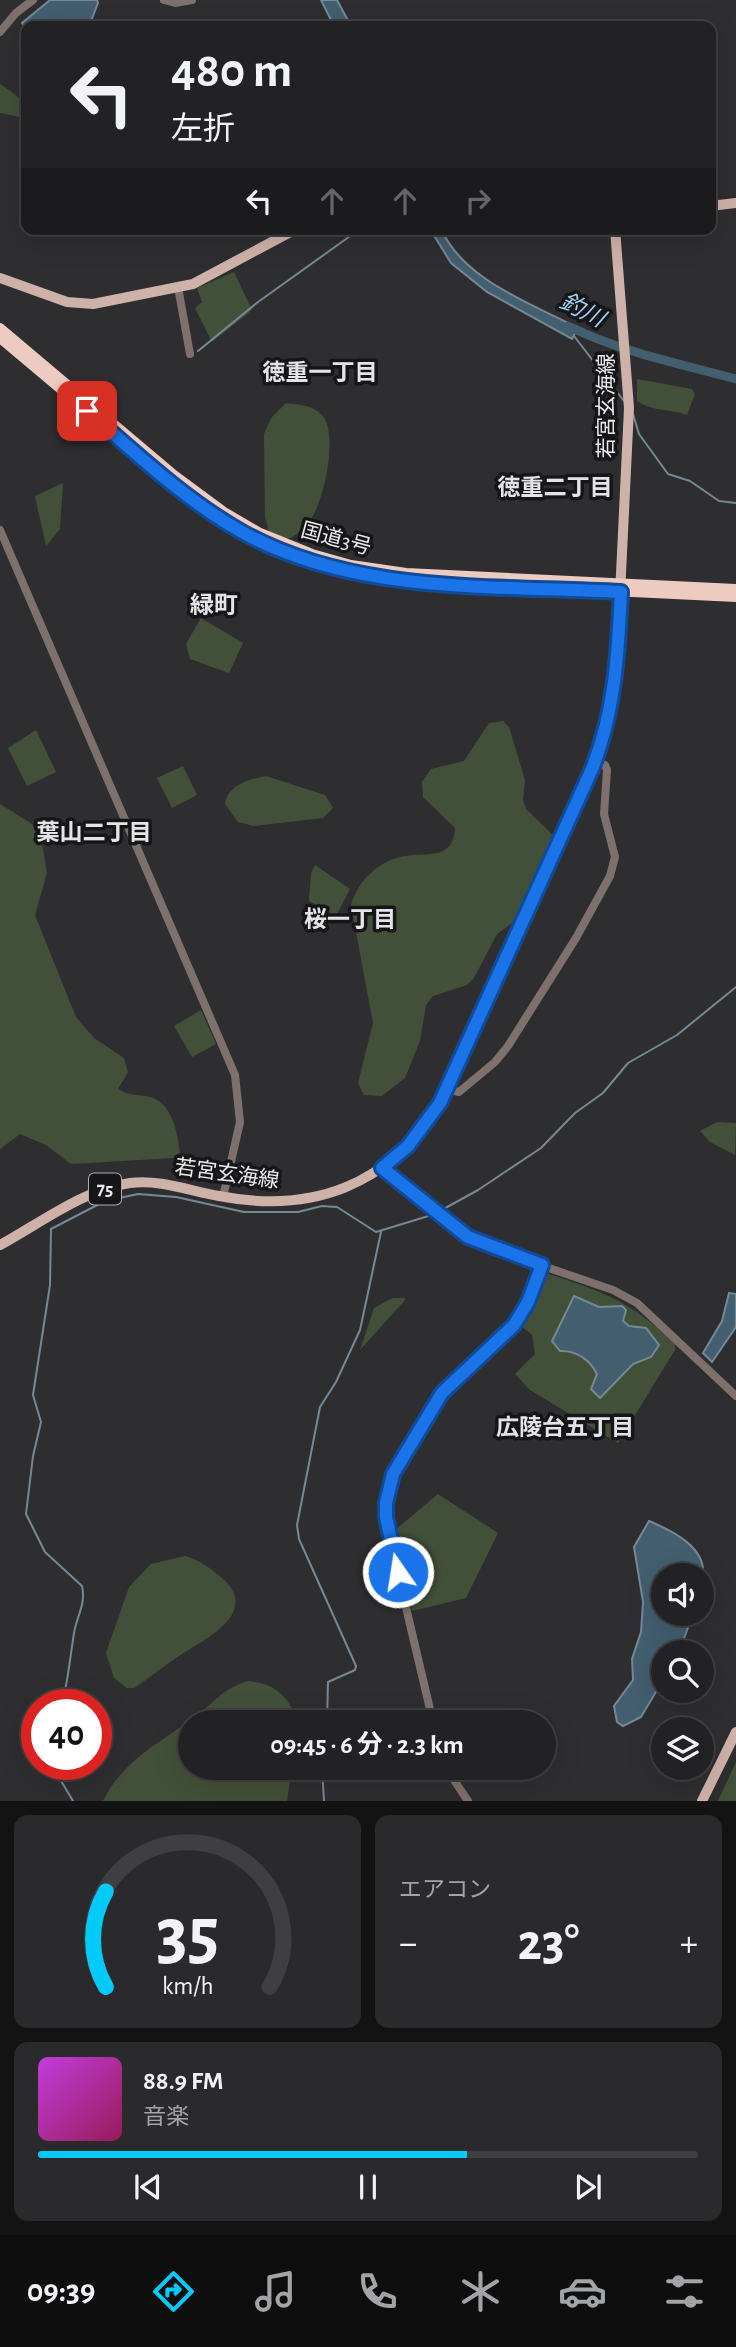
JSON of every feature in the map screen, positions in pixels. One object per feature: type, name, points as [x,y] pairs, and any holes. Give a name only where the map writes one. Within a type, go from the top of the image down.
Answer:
[{"type":"highway","name":"国道3号","points":[[0,328],[202,497],[243,523],[293,548],[351,565],[385,571],[736,597]]},
{"type":"highway","name":"国道3号","points":[[0,338],[195,501],[239,531],[292,556],[329,568],[389,579],[736,589]]},
{"type":"main road","points":[[716,205],[736,203]]},
{"type":"main road","points":[[0,278],[81,304],[178,287],[209,277],[285,235]]},
{"type":"main road","name":"若宮玄海線","points":[[0,1245],[97,1192],[123,1184],[156,1183],[261,1202],[296,1201],[337,1191],[382,1168],[423,1129],[446,1089],[595,761],[615,693],[629,424],[629,393],[616,235]]},
{"type":"main road","points":[[702,1801],[736,1732]]},
{"type":"street","points":[[0,32],[16,13],[33,0]]},
{"type":"street","points":[[164,0],[192,0]]},
{"type":"street","points":[[178,287],[190,354]]},
{"type":"street","points":[[0,530],[236,1075],[240,1122],[223,1197]]},
{"type":"street","points":[[446,1089],[459,1092],[504,1050],[576,939],[614,869],[615,857],[604,814],[607,770],[605,765],[595,761]]},
{"type":"street","points":[[382,1168],[443,1219],[487,1246],[613,1290],[637,1303],[736,1396]]},
{"type":"street","points":[[430,1710],[388,1531],[388,1488],[401,1458],[442,1393],[514,1325],[528,1302],[542,1265]]},
{"type":"street","points":[[454,1780],[468,1801]]},
{"type":"green space","points":[[0,84],[21,101],[21,114],[20,117],[0,113]]},
{"type":"green space","points":[[234,272],[252,310],[212,342],[195,308],[202,302],[197,288]]},
{"type":"green space","points":[[637,379],[692,389],[695,394],[687,415],[648,407],[637,401]]},
{"type":"green space","points":[[286,403],[310,407],[322,415],[327,424],[329,451],[325,483],[316,510],[298,533],[281,541],[269,532],[265,517],[264,434],[271,418]]},
{"type":"green space","points":[[63,483],[60,529],[46,546],[35,496]]},
{"type":"green space","points":[[201,618],[243,643],[229,673],[190,659],[186,644]]},
{"type":"green space","points":[[503,721],[509,727],[525,780],[523,800],[526,809],[555,837],[558,856],[552,873],[531,902],[512,923],[497,934],[474,978],[467,985],[433,996],[426,1005],[420,1041],[405,1078],[382,1096],[364,1095],[358,1083],[373,1023],[351,905],[354,896],[371,873],[387,862],[405,856],[438,853],[450,846],[455,828],[423,797],[422,782],[431,769],[464,761],[489,723]]},
{"type":"green space","points":[[36,730],[56,772],[27,786],[8,748]]},
{"type":"green space","points":[[183,766],[197,795],[172,808],[157,778]]},
{"type":"green space","points":[[266,776],[325,795],[333,808],[323,818],[254,826],[238,822],[225,804],[230,792],[240,784]]},
{"type":"green space","points":[[0,804],[32,824],[43,849],[47,873],[35,915],[76,1017],[94,1038],[124,1058],[128,1072],[118,1089],[129,1094],[150,1097],[169,1112],[180,1152],[173,1158],[71,1164],[46,1145],[20,1134],[0,1149]]},
{"type":"green space","points":[[315,865],[350,889],[336,916],[309,901],[311,873]]},
{"type":"green space","points":[[201,1010],[216,1044],[192,1057],[174,1026]]},
{"type":"green space","points":[[717,1122],[736,1123],[735,1155],[710,1142],[700,1131]]},
{"type":"green space","points":[[549,1274],[617,1300],[645,1318],[675,1344],[675,1350],[618,1443],[530,1390],[515,1374],[535,1354],[532,1335],[520,1325],[544,1276]]},
{"type":"green space","points":[[392,1298],[405,1300],[360,1350],[374,1308]]},
{"type":"green space","points":[[438,1494],[498,1533],[466,1598],[412,1611],[394,1531]]},
{"type":"green space","points":[[185,1556],[209,1568],[233,1591],[236,1603],[232,1614],[214,1634],[134,1688],[127,1688],[114,1678],[106,1653],[129,1587],[151,1564]]},
{"type":"green space","points":[[258,1682],[274,1688],[286,1699],[292,1710],[203,1710],[239,1684]]},
{"type":"green space","points":[[178,1729],[178,1780],[290,1780],[287,1801],[103,1801],[131,1763]]},
{"type":"green space","points":[[736,1762],[736,1801],[718,1801]]},
{"type":"water","points":[[50,0],[97,0],[98,3],[91,21],[24,21]]},
{"type":"water","points":[[321,0],[337,0],[348,21],[332,21]]},
{"type":"water","points":[[434,235],[445,235],[466,263],[500,288],[578,328],[572,339],[487,292],[451,263]]},
{"type":"water","points":[[729,1293],[736,1294],[736,1327],[712,1362],[703,1353],[722,1321]]},
{"type":"water","points":[[574,1296],[599,1307],[622,1306],[626,1310],[623,1321],[629,1326],[646,1328],[659,1345],[651,1357],[633,1364],[600,1398],[591,1389],[597,1374],[591,1364],[577,1354],[560,1351],[552,1341]]},
{"type":"water","points":[[649,1521],[688,1543],[701,1563],[651,1563],[651,1626],[689,1626],[683,1640],[651,1640],[651,1700],[641,1717],[623,1726],[617,1722],[614,1706],[633,1680],[632,1659],[641,1632],[643,1602],[634,1547]]},
{"type":"waterway","points":[[198,351],[258,302],[352,235]]},
{"type":"waterway","name":"釣川","points":[[568,326],[630,350],[736,379]]},
{"type":"waterway","points":[[574,336],[624,401]]},
{"type":"waterway","points":[[633,414],[639,434],[668,474],[690,481],[719,501],[736,503]]},
{"type":"waterway","points":[[440,1211],[478,1190],[541,1148],[575,1113],[603,1093],[628,1063],[677,1035],[736,987]]},
{"type":"waterway","points":[[65,1689],[74,1633],[82,1604],[82,1586],[45,1552],[26,1514],[33,1456],[41,1422],[33,1395],[50,1285],[51,1229],[105,1201],[138,1194],[176,1197],[244,1212],[298,1212],[322,1206],[337,1207],[376,1232],[435,1214]]},
{"type":"waterway","points":[[327,1710],[328,1682],[355,1670],[356,1666],[299,1539],[297,1525],[320,1407],[336,1382],[360,1330],[381,1232]]},
{"type":"waterway","points":[[61,1780],[73,1801]]},
{"type":"waterway","points":[[323,1780],[324,1801]]},
{"type":"district","name":"徳重一丁目","points":[[320,373]]},
{"type":"district","name":"徳重二丁目","points":[[555,488]]},
{"type":"district","name":"緑町","points":[[214,606]]},
{"type":"district","name":"葉山二丁目","points":[[94,833]]},
{"type":"district","name":"桜一丁目","points":[[350,920]]},
{"type":"district","name":"広陵台五丁目","points":[[565,1428]]},
{"type":"route","points":[[87,411],[210,512],[255,539],[312,563],[389,579],[621,592],[615,693],[604,737],[592,769],[440,1103],[408,1146],[382,1168],[468,1237],[542,1265],[528,1302],[514,1325],[493,1349],[464,1371],[442,1393],[393,1474],[388,1488],[386,1517],[398,1572]]}]
